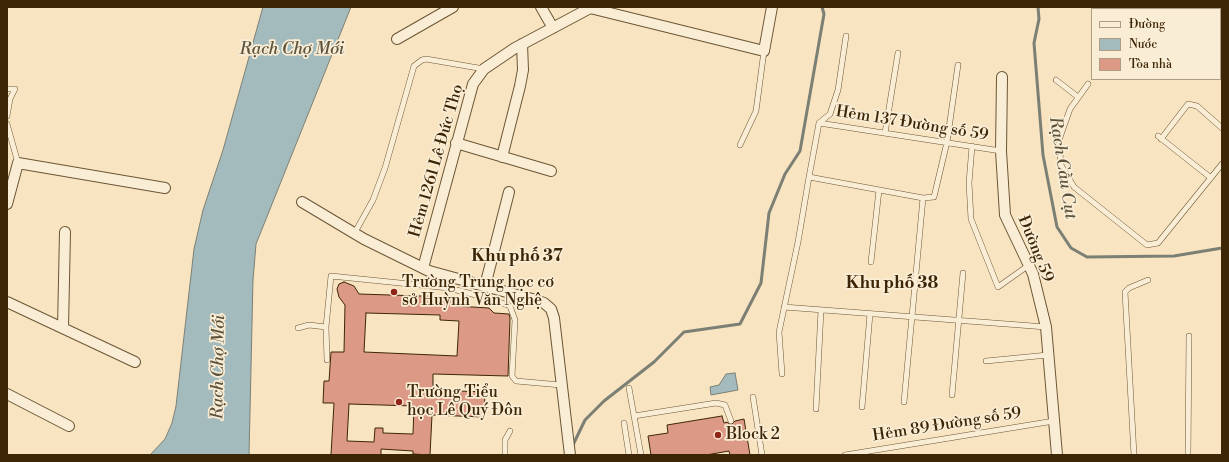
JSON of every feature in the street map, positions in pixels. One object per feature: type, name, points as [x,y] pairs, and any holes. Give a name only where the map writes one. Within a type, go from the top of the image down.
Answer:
[{"type":"street","points":[[397,39],[453,7]]},
{"type":"street","points":[[542,7],[553,28]]},
{"type":"street","points":[[591,8],[764,51],[772,7]]},
{"type":"street","name":"Hẻm 1261 Lê Đức Thọ","points":[[424,268],[473,84],[484,69],[522,44],[591,8]]},
{"type":"street","points":[[502,157],[523,70],[522,44]]},
{"type":"street","name":"Đường 59","points":[[1002,77],[1001,151],[1005,214],[1033,274],[1046,327],[1057,455]]},
{"type":"street","points":[[456,144],[551,171]]},
{"type":"street","points":[[7,204],[18,163],[165,188]]},
{"type":"street","points":[[485,286],[509,192]]},
{"type":"street","points":[[302,202],[354,234],[424,268],[544,303],[551,309],[554,318],[570,455]]},
{"type":"street","points":[[63,328],[65,232]]},
{"type":"street","points":[[7,302],[135,362]]},
{"type":"street","points":[[7,394],[69,426]]},
{"type":"lane","points":[[782,374],[779,332],[798,242],[819,123],[830,114],[838,90],[846,36]]},
{"type":"lane","points":[[740,146],[756,111],[764,51]]},
{"type":"lane","points":[[885,133],[898,53]]},
{"type":"lane","points":[[354,234],[373,200],[385,168],[414,66],[426,59],[484,69]]},
{"type":"lane","points":[[809,177],[923,198],[934,197],[947,142],[958,65]]},
{"type":"lane","points":[[1056,80],[1078,97]]},
{"type":"lane","points":[[1088,84],[1070,109],[1058,140],[1061,165],[1074,187],[1147,244],[1158,243],[1222,164]]},
{"type":"lane","points":[[7,89],[15,89],[10,99],[7,116]]},
{"type":"lane","points":[[1211,178],[1160,138],[1188,104],[1197,106],[1222,128]]},
{"type":"lane","name":"Hẻm 137 Đường số 59","points":[[819,123],[1001,151]]},
{"type":"lane","points":[[7,124],[18,163]]},
{"type":"lane","points":[[972,146],[969,183],[971,219],[998,286],[1028,265]]},
{"type":"lane","points":[[871,262],[879,190]]},
{"type":"lane","points":[[904,402],[923,198]]},
{"type":"lane","points":[[952,394],[964,273]]},
{"type":"lane","points":[[327,360],[326,327],[331,276],[449,288],[491,299],[510,306],[515,320],[512,376],[516,381],[561,384]]},
{"type":"lane","points":[[1134,455],[1125,292],[1129,288],[1148,280]]},
{"type":"lane","points":[[784,307],[1046,327]]},
{"type":"lane","points":[[816,409],[821,310]]},
{"type":"lane","points":[[862,408],[870,314]]},
{"type":"lane","points":[[298,328],[309,325],[326,327]]},
{"type":"lane","points":[[1188,455],[1189,336]]},
{"type":"lane","points":[[986,361],[1048,355]]},
{"type":"lane","points":[[629,388],[641,455]]},
{"type":"lane","points":[[753,397],[762,455]]},
{"type":"lane","points":[[634,416],[716,403],[725,405],[731,421]]},
{"type":"lane","name":"Hẻm 89 Đường số 59","points":[[845,455],[1054,421]]},
{"type":"lane","points":[[624,422],[629,455]]},
{"type":"lane","points":[[505,455],[505,440],[510,431]]},
{"type":"water","name":"Rạch Chợ Mới","points":[[263,7],[351,7],[256,244],[253,280],[249,455],[150,455],[165,439],[172,423],[176,406],[194,249],[203,210],[223,150]]},
{"type":"water","points":[[735,373],[738,390],[711,395],[710,387],[719,385],[726,374]]},
{"type":"building","points":[[344,282],[354,286],[359,294],[452,297],[451,301],[457,301],[456,306],[489,308],[494,313],[509,314],[508,376],[433,374],[433,390],[485,392],[484,417],[432,415],[430,455],[413,454],[413,451],[381,449],[381,455],[331,455],[334,403],[323,403],[324,381],[329,381],[331,352],[344,352],[345,305],[339,297],[337,289],[339,284]],"holes":[[[366,313],[440,315],[440,320],[459,321],[457,356],[364,352]],[[349,404],[414,406],[413,434],[383,433],[383,428],[375,428],[374,442],[347,441]]]},
{"type":"building","name":"Block 2","points":[[722,416],[724,423],[727,422],[731,425],[735,421],[744,419],[750,455],[730,455],[729,451],[706,455],[651,455],[648,436],[668,433],[667,425]]},
{"type":"waterway","points":[[572,447],[585,420],[604,401],[654,362],[684,332],[740,324],[761,283],[769,213],[785,174],[800,151],[824,14],[822,7]]},
{"type":"waterway","name":"Rạch Cầu Cụt","points":[[1038,7],[1039,19],[1034,43],[1043,155],[1057,227],[1071,248],[1087,257],[1174,256],[1222,248]]},
{"type":"place","name":"Trường Trung học cơ sở Huỳnh Văn Nghệ","points":[[394,292]]},
{"type":"place","name":"Trường Tiểu học Lê Quý Đôn","points":[[399,402]]},
{"type":"place","name":"Block 2","points":[[718,435]]},
{"type":"district","name":"Khu phố 37","points":[[517,257]]},
{"type":"district","name":"Khu phố 38","points":[[892,284]]}]
